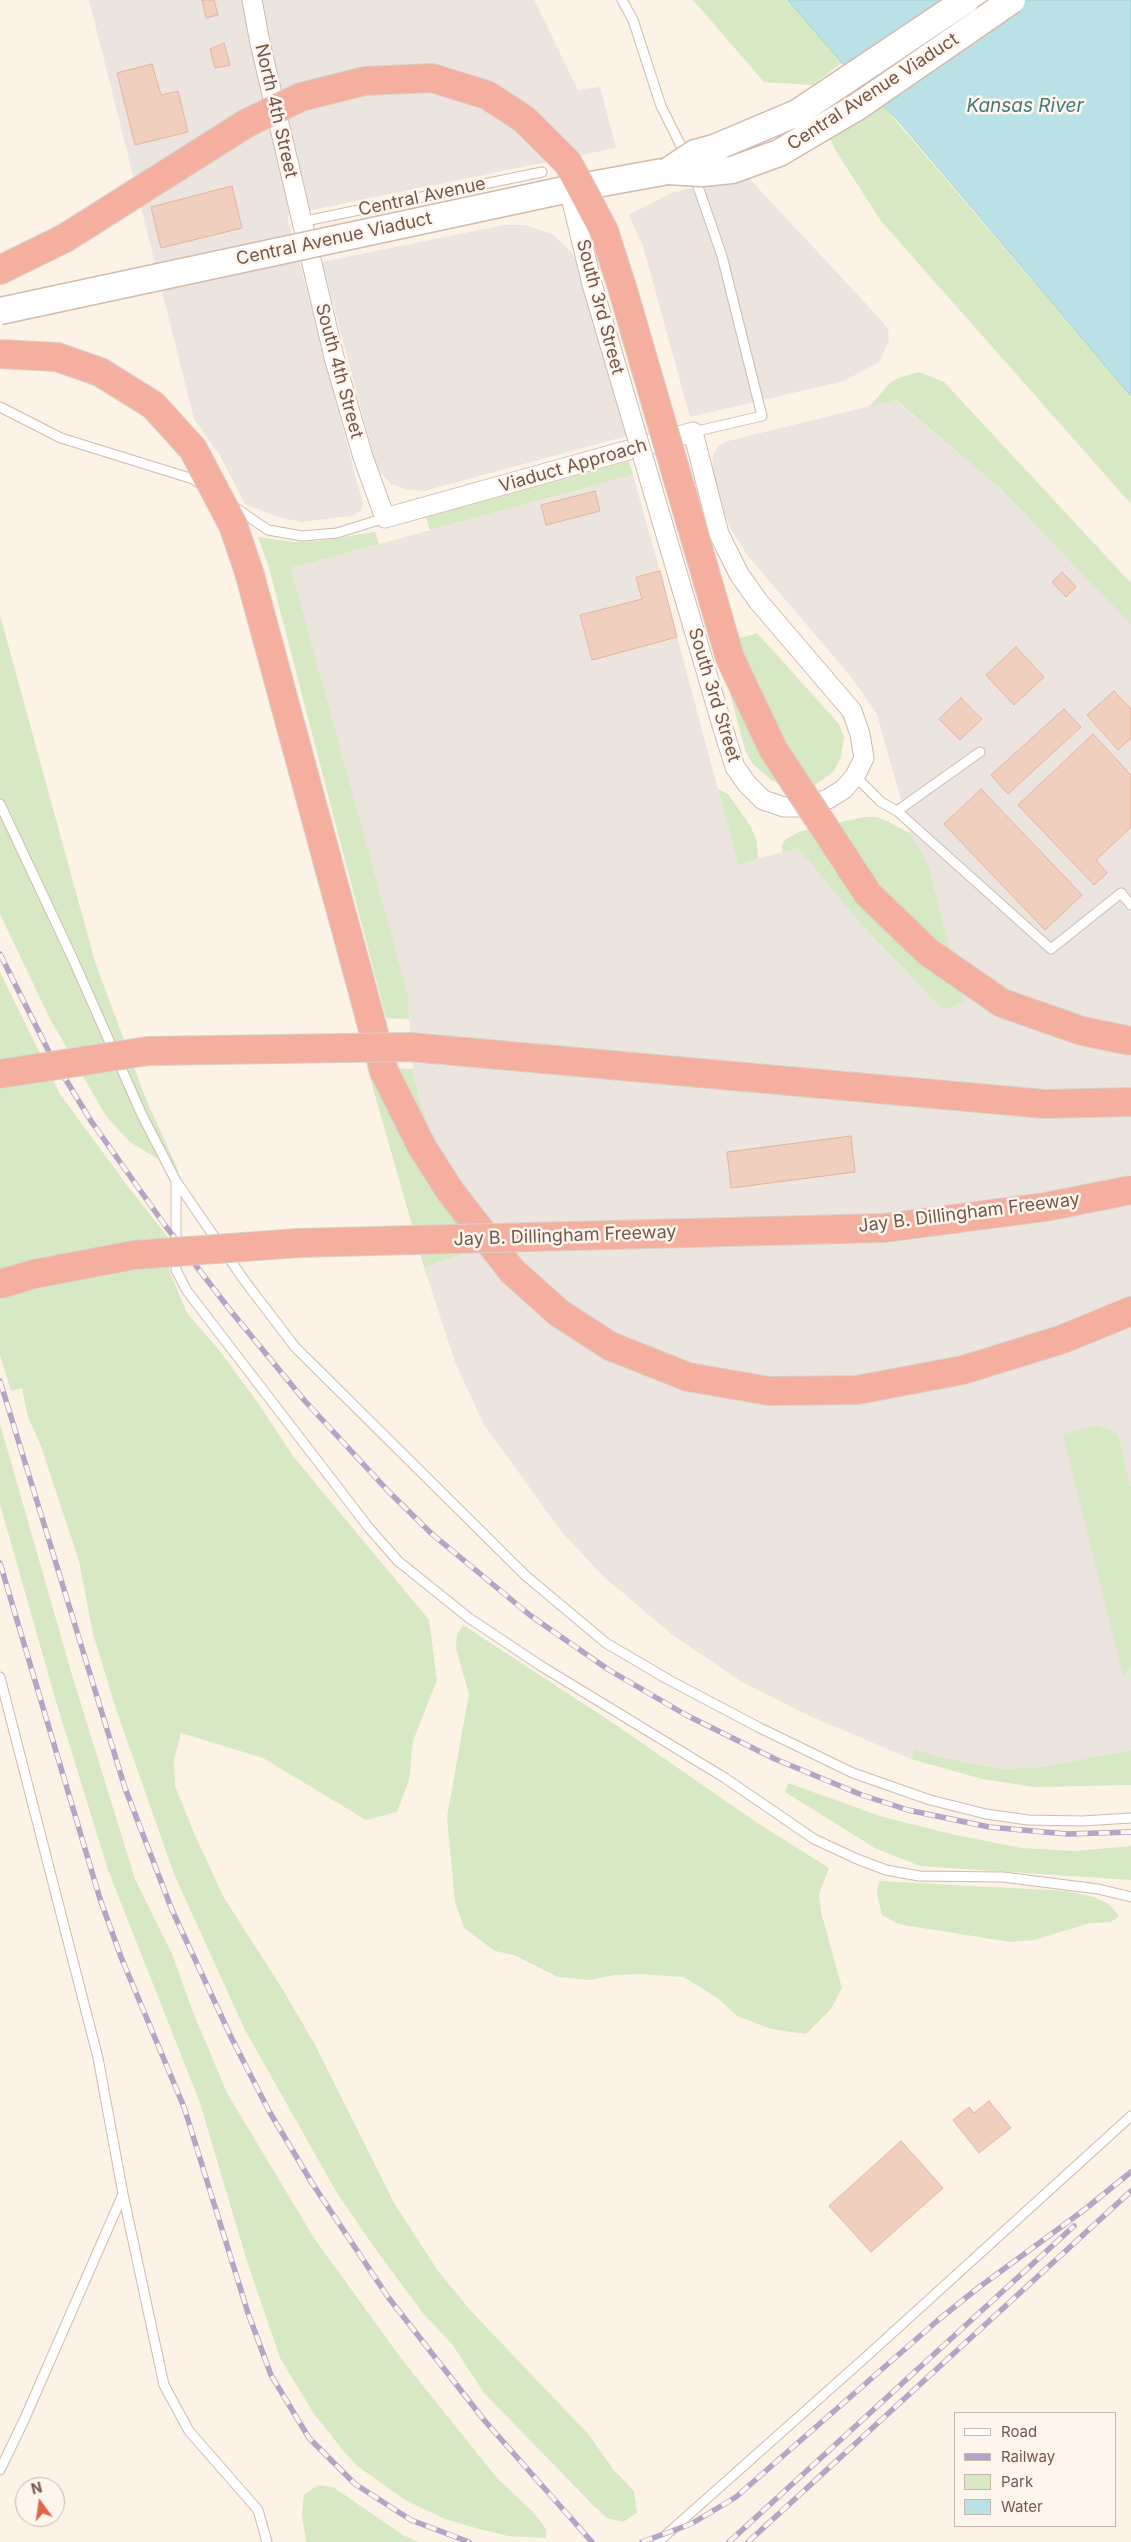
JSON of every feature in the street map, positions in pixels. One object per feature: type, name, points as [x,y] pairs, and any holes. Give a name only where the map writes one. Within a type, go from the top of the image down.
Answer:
[{"type":"highway","points":[[0,270],[65,238],[247,123],[301,97],[365,81],[432,78],[487,95],[524,119],[568,163],[604,231],[730,658],[772,749],[868,894],[928,952],[1002,1003],[1082,1031],[1131,1040]]},
{"type":"highway","points":[[0,354],[58,357],[100,372],[153,405],[193,449],[233,525],[249,572],[384,1071],[422,1147],[450,1191],[512,1271],[559,1313],[610,1346],[688,1376],[769,1391],[857,1390],[963,1370],[1063,1339],[1131,1310]]},
{"type":"highway","points":[[0,1074],[148,1051],[410,1047],[1045,1104],[1131,1102]]},
{"type":"highway","name":"Jay B. Dillingham Freeway","points":[[0,1284],[34,1274],[134,1254],[298,1243],[884,1228],[1045,1207],[1131,1190]]},
{"type":"main road","name":"Central Avenue Viaduct","points":[[668,171],[695,153],[714,148],[797,114],[966,0]]},
{"type":"main road","name":"Central Avenue Viaduct","points":[[0,311],[569,189],[668,171],[702,173],[732,170],[779,153],[850,111],[1012,0]]},
{"type":"street","name":"North 4th Street","points":[[252,0],[302,222]]},
{"type":"street","points":[[766,144],[836,105],[989,0]]},
{"type":"street","name":"South 3rd Street","points":[[569,189],[592,284],[735,767],[747,784],[763,800],[784,807],[802,807],[828,799],[844,789],[855,776],[864,758],[860,734],[852,711],[758,601],[739,574],[719,534],[693,432]]},
{"type":"street","name":"South 4th Street","points":[[302,222],[334,357],[355,430],[386,518]]},
{"type":"street","name":"Viaduct Approach","points":[[386,518],[693,432]]},
{"type":"lane","name":"Viaduct Approach","points":[[622,0],[634,20],[662,106],[691,167],[722,256],[762,416],[693,432]]},
{"type":"lane","name":"Central Avenue","points":[[302,222],[542,172]]},
{"type":"lane","points":[[0,407],[61,438],[193,479],[268,530],[302,536],[337,533],[386,518]]},
{"type":"lane","points":[[897,811],[980,752]]},
{"type":"lane","points":[[855,776],[881,802],[897,811],[1051,949],[1121,893],[1131,905]]},
{"type":"lane","points":[[0,804],[72,957],[142,1115],[176,1181],[244,1280],[295,1347],[526,1576],[606,1643],[669,1680],[760,1728],[853,1773],[930,1800],[986,1814],[1028,1820],[1082,1821],[1131,1818]]},
{"type":"lane","points":[[176,1181],[176,1270],[187,1292],[369,1528],[398,1560],[469,1618],[541,1666],[725,1778],[814,1839],[856,1859],[886,1870],[919,1876],[1012,1878],[1098,1889],[1131,1898]]},
{"type":"lane","points":[[0,1677],[98,2058],[122,2194],[164,2385],[189,2431],[258,2510],[267,2542]]},
{"type":"lane","points":[[658,2542],[882,2343],[1131,2116]]},
{"type":"lane","points":[[0,2470],[25,2418],[122,2194]]},
{"type":"shaded area","points":[[89,0],[534,0],[578,90],[600,87],[616,148],[287,215],[363,504],[361,511],[351,516],[302,522],[278,517],[245,504],[219,454],[194,419]]},
{"type":"shaded area","points":[[746,175],[881,320],[888,329],[889,341],[879,362],[844,381],[690,417],[643,246],[629,215],[671,193]]},
{"type":"shaded area","points":[[504,225],[525,225],[552,234],[572,253],[579,266],[627,436],[424,491],[406,489],[391,484],[377,469],[322,262]]},
{"type":"shaded area","points":[[895,400],[1001,489],[1131,625],[1131,1487],[1118,1434],[1125,1677],[1131,1664],[1131,1750],[1042,1767],[1003,1769],[939,1757],[915,1749],[911,1759],[803,1713],[742,1682],[674,1636],[604,1577],[560,1530],[483,1423],[455,1362],[424,1267],[473,1250],[420,1102],[412,1063],[408,995],[291,568],[633,475],[660,571],[636,577],[642,599],[580,615],[591,659],[677,637],[738,864],[798,848],[861,924],[943,1010],[964,1002],[930,871],[910,833],[877,714],[852,678],[748,556],[732,531],[723,511],[712,470],[713,455],[719,446],[728,441]]},
{"type":"green space","points":[[693,0],[788,0],[842,63],[812,85],[764,82]]},
{"type":"green space","points":[[879,101],[1131,396],[1131,504],[881,221],[834,148],[829,135]]},
{"type":"green space","points":[[919,372],[944,382],[1131,583],[1131,625],[1001,489],[896,400],[869,407],[891,382]]},
{"type":"green space","points":[[629,461],[633,475],[430,530],[426,517]]},
{"type":"green space","points":[[375,532],[379,544],[291,568],[408,995],[409,1019],[386,1018],[269,568],[258,537],[293,542],[319,541]]},
{"type":"green space","points":[[0,615],[95,962],[146,1099],[179,1172],[130,1142],[106,1116],[50,1019],[0,914]]},
{"type":"green space","points":[[757,633],[839,724],[844,737],[841,757],[834,771],[815,785],[787,786],[771,780],[752,763],[745,750],[717,645]]},
{"type":"green space","points":[[718,789],[728,794],[751,827],[757,842],[758,859],[738,865]]},
{"type":"green space","points":[[864,817],[876,817],[910,833],[921,851],[930,871],[964,1002],[943,1010],[861,924],[798,848],[782,852],[782,845],[786,839],[801,831]]},
{"type":"green space","points":[[0,972],[60,1094],[170,1240],[169,1270],[187,1313],[219,1350],[258,1403],[293,1456],[429,1620],[437,1680],[413,1741],[409,1780],[397,1812],[366,1820],[263,1758],[181,1733],[174,1759],[175,1786],[223,1896],[283,1990],[314,2043],[394,2203],[438,2271],[471,2311],[589,2435],[613,2469],[634,2491],[637,2513],[623,2522],[607,2518],[484,2393],[452,2344],[422,2312],[374,2247],[337,2193],[245,2030],[174,1874],[116,1709],[93,1634],[79,1561],[41,1446],[28,1417],[22,1388],[11,1391],[0,1355]]},
{"type":"green space","points":[[367,1067],[413,1069],[420,1102],[474,1250],[424,1267]]},
{"type":"green space","points":[[0,1424],[72,1675],[135,1879],[172,1954],[193,2012],[227,2093],[314,2238],[403,2361],[497,2478],[533,2512],[546,2529],[546,2538],[508,2536],[479,2529],[445,2519],[405,2500],[356,2465],[314,2414],[280,2358],[246,2258],[200,2103],[108,1870],[55,1698],[0,1504]]},
{"type":"green space","points":[[1098,1425],[1118,1434],[1131,1487],[1131,1664],[1124,1678],[1063,1434]]},
{"type":"green space","points":[[463,1625],[613,1723],[756,1822],[829,1868],[819,1894],[821,1912],[842,1988],[831,2009],[806,2034],[771,2029],[737,2016],[719,1999],[684,1977],[640,1974],[615,1975],[590,1980],[558,1977],[514,1955],[495,1951],[464,1928],[455,1902],[447,1817],[469,1694],[456,1648],[457,1634]]},
{"type":"green space","points":[[915,1749],[939,1757],[1003,1769],[1042,1767],[1131,1750],[1131,1785],[1035,1787],[982,1779],[911,1759]]},
{"type":"green space","points":[[788,1783],[883,1817],[951,1834],[1021,1848],[1076,1851],[1131,1846],[1131,1880],[920,1866],[875,1848],[785,1792]]},
{"type":"green space","points":[[879,1881],[1066,1891],[1094,1897],[1110,1905],[1119,1916],[1111,1922],[1090,1923],[1034,1940],[1010,1942],[898,1924],[882,1915],[877,1894]]},
{"type":"green space","points":[[318,2485],[333,2487],[403,2535],[418,2542],[306,2542],[302,2514],[304,2495]]},
{"type":"water","name":"Kansas River","points":[[788,0],[1131,0],[1131,396],[901,124],[842,63]]},
{"type":"building","points":[[202,0],[214,0],[218,15],[206,18]]},
{"type":"building","points":[[224,43],[230,65],[215,68],[210,49]]},
{"type":"building","points":[[152,64],[161,95],[178,91],[188,132],[135,145],[117,73]]},
{"type":"building","points":[[232,186],[242,228],[161,248],[151,207]]},
{"type":"building","points":[[595,491],[600,511],[546,525],[541,505]]},
{"type":"building","points":[[660,571],[677,637],[592,660],[580,615],[642,599],[636,577]]},
{"type":"building","points":[[1062,572],[1076,587],[1066,597],[1052,582]]},
{"type":"building","points":[[1016,647],[1044,677],[1014,705],[986,675]]},
{"type":"building","points":[[1114,691],[1131,709],[1131,738],[1118,750],[1087,715]]},
{"type":"building","points":[[961,698],[982,719],[960,740],[939,719]]},
{"type":"building","points":[[1064,709],[1081,727],[1008,794],[991,775]]},
{"type":"building","points":[[1093,734],[1131,775],[1131,827],[1096,860],[1107,873],[1094,885],[1018,805]]},
{"type":"building","points":[[981,789],[1082,895],[1045,930],[944,824]]},
{"type":"building","points":[[851,1136],[855,1172],[731,1188],[727,1152]]},
{"type":"building","points":[[989,2101],[1011,2128],[979,2153],[953,2120],[969,2107],[974,2113]]},
{"type":"building","points":[[901,2141],[943,2188],[871,2252],[829,2206]]},
{"type":"railway","points":[[0,954],[49,1052],[91,1121],[164,1224],[230,1310],[304,1400],[390,1493],[432,1534],[531,1616],[609,1670],[686,1715],[775,1759],[862,1795],[908,1810],[989,1827],[1067,1834],[1131,1832]]},
{"type":"railway","points":[[0,1381],[125,1788],[172,1910],[232,2039],[269,2111],[312,2183],[388,2297],[484,2420],[592,2542]]},
{"type":"railway","points":[[0,1563],[100,1899],[121,1957],[184,2107],[248,2313],[271,2375],[309,2438],[355,2484],[411,2520],[469,2542]]},
{"type":"railway","points":[[642,2542],[691,2524],[736,2497],[937,2321],[978,2288],[1084,2210],[1131,2172]]},
{"type":"railway","points":[[748,2542],[1131,2191]]},
{"type":"railway","points":[[729,2542],[1074,2226]]}]
